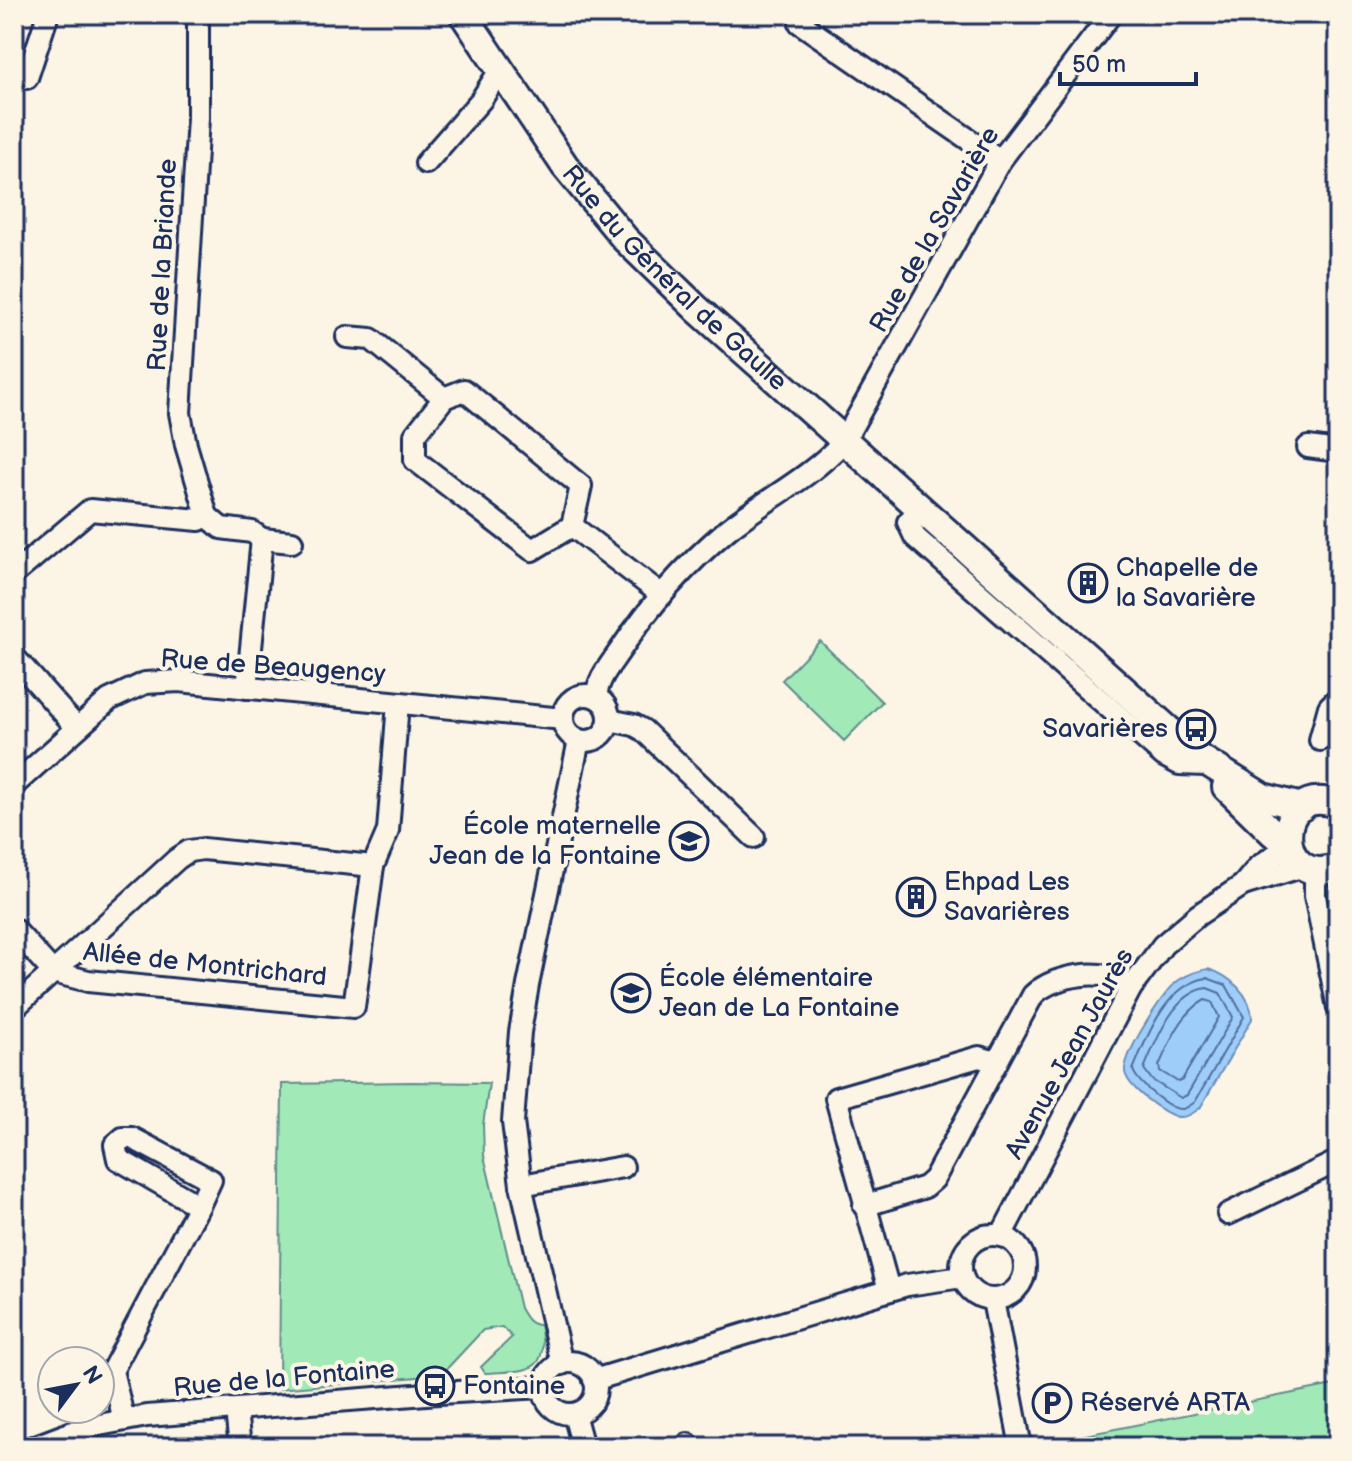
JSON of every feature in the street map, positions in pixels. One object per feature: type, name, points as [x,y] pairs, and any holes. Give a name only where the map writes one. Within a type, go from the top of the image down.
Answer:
[{"type":"street","points":[[27,78],[48,14]]},
{"type":"street","name":"Rue de la Briande","points":[[198,14],[198,118],[180,413],[207,516]]},
{"type":"street","name":"Rue du Général de Gaulle","points":[[463,14],[565,166],[625,239],[697,309],[1203,761],[1273,833],[1314,863]]},
{"type":"street","points":[[806,14],[800,23],[1000,161]]},
{"type":"street","name":"Rue de la Savarière","points":[[596,697],[597,684],[662,595],[728,530],[825,462],[844,441],[1000,161],[1111,14]]},
{"type":"street","points":[[426,163],[481,100],[500,70]]},
{"type":"street","points":[[347,337],[371,339],[444,398]]},
{"type":"street","points":[[464,390],[581,486],[572,526],[532,550],[415,460],[415,435],[444,398],[464,390]]},
{"type":"street","points":[[1308,447],[1338,451]]},
{"type":"street","points":[[14,574],[90,510],[199,520],[207,516],[221,528],[252,532],[262,539],[292,542]]},
{"type":"street","points":[[572,526],[662,595]]},
{"type":"street","points":[[247,688],[262,539]]},
{"type":"street","points":[[14,657],[77,728]]},
{"type":"street","name":"Rue de Beaugency","points":[[14,785],[109,700],[145,683],[179,681],[563,719]]},
{"type":"street","points":[[583,694],[596,697],[606,706],[609,720],[605,731],[597,738],[579,740],[568,732],[563,719],[565,708],[573,698],[583,694]]},
{"type":"street","points":[[1320,740],[1329,707],[1338,698]]},
{"type":"street","points":[[14,1008],[189,851],[203,849],[373,866],[388,831],[398,703]]},
{"type":"street","points":[[609,720],[643,730],[754,837]]},
{"type":"street","points":[[562,1364],[521,1185],[513,1122],[520,1032],[579,740]]},
{"type":"street","name":"Rue du Général de Gaulle","points":[[1203,761],[1270,800],[1302,807]]},
{"type":"street","points":[[1337,804],[1320,801],[1302,807],[1289,823],[1314,863],[1315,896],[1338,1008]]},
{"type":"street","name":"Avenue Jean Jaurès","points":[[1001,1236],[1131,988],[1163,945],[1198,915],[1243,885],[1314,863]]},
{"type":"street","name":"Allée de Montrichard","points":[[53,972],[88,981],[354,1007],[373,866]]},
{"type":"street","points":[[14,929],[53,972]]},
{"type":"street","points":[[864,1206],[925,1187],[934,1179],[1033,995],[1042,986],[1089,974],[1110,976],[1131,988]]},
{"type":"street","points":[[889,1290],[836,1098],[979,1057],[996,1062]]},
{"type":"street","points":[[1228,1214],[1338,1161]]},
{"type":"street","points":[[521,1185],[623,1167]]},
{"type":"street","points":[[124,1420],[112,1371],[199,1206]]},
{"type":"street","points":[[984,1236],[1001,1236],[1019,1249],[1024,1259],[1024,1273],[1021,1283],[1011,1294],[993,1300],[972,1292],[962,1277],[961,1260],[971,1243],[984,1236]]},
{"type":"street","points":[[594,1380],[889,1290],[962,1277]]},
{"type":"street","points":[[993,1300],[1021,1447]]},
{"type":"street","points":[[562,1364],[583,1367],[594,1380],[593,1400],[587,1408],[574,1414],[554,1409],[546,1398],[544,1387],[551,1370],[562,1364]]},
{"type":"street","name":"Rue de la Fontaine","points":[[33,1447],[83,1428],[124,1420],[454,1391],[544,1387]]},
{"type":"street","points":[[236,1410],[240,1447]]},
{"type":"street","points":[[574,1414],[583,1447]]},
{"type":"green space","points":[[820,641],[882,702],[844,741],[782,680]]},
{"type":"green space","points":[[489,1083],[483,1125],[484,1156],[520,1308],[530,1322],[540,1325],[542,1354],[538,1362],[523,1370],[485,1373],[481,1367],[512,1337],[502,1327],[483,1330],[441,1375],[279,1389],[282,1084]]},
{"type":"green space","points":[[1338,1384],[1338,1447],[1036,1447],[1036,1445]]},
{"type":"water","points":[[1208,969],[1238,987],[1248,1002],[1252,1019],[1200,1108],[1187,1116],[1178,1117],[1137,1091],[1126,1076],[1125,1069],[1139,1035],[1172,986],[1182,978]]},
{"type":"place","name":"Chapelle de la Savarière","points":[[1088,583]]},
{"type":"place","name":"Savarières","points":[[1196,729]]},
{"type":"place","name":"École maternelle Jean de la Fontaine","points":[[689,841]]},
{"type":"place","name":"Ehpad Les Savarières","points":[[916,897]]},
{"type":"place","name":"École élémentaire Jean de La Fontaine","points":[[631,993]]},
{"type":"place","name":"Fontaine","points":[[435,1386]]},
{"type":"place","name":"Réservé ARTA","points":[[1052,1403]]}]
